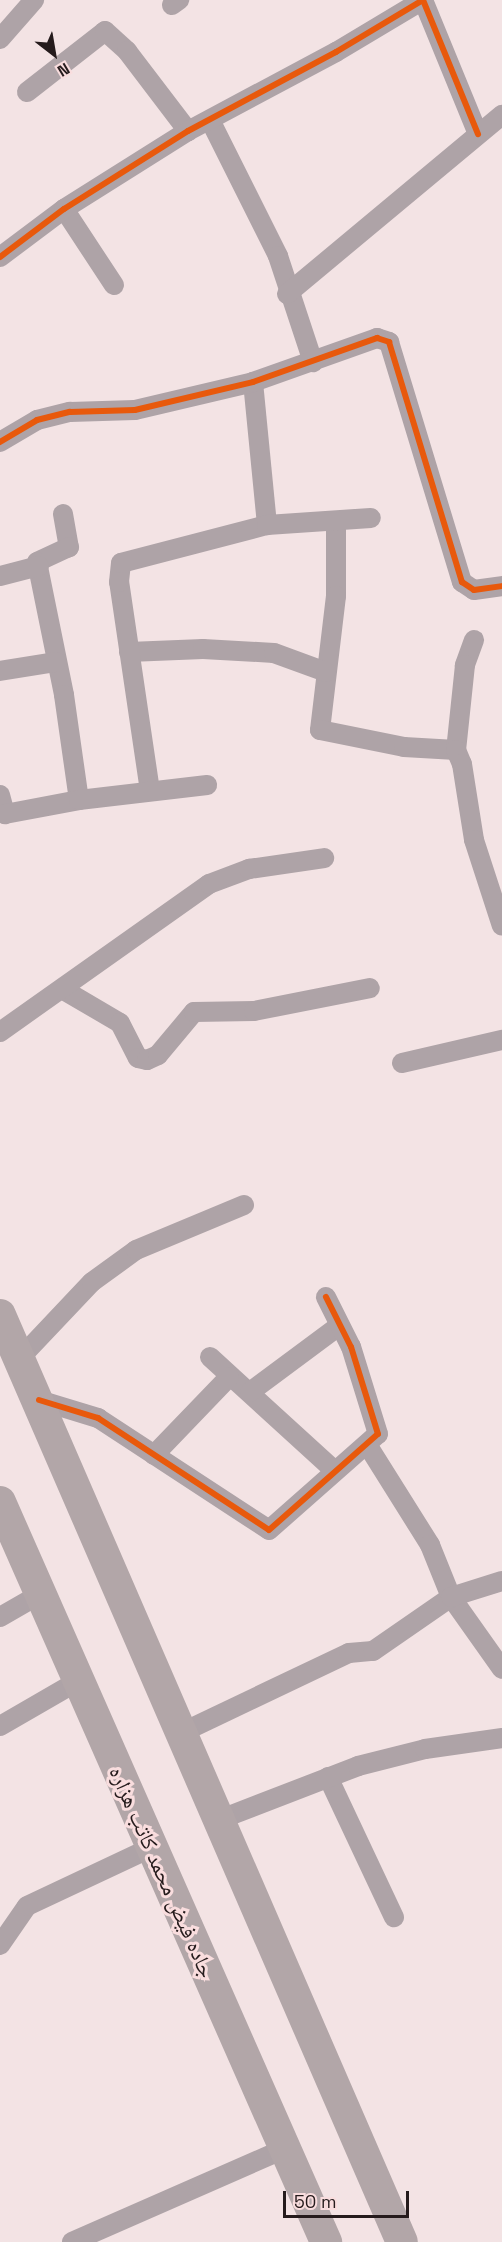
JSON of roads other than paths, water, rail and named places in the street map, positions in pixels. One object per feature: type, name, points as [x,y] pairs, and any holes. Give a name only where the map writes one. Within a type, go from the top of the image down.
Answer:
[{"type":"main road","points":[[0,1315],[21,1358],[181,1733],[221,1819],[402,2242]]},
{"type":"main road","name":"جاده فیض محمد کاتب هزاره","points":[[2,1512],[326,2242]]},
{"type":"street","points":[[0,39],[34,0]]},
{"type":"street","points":[[0,257],[64,209],[188,131],[423,0],[478,134]]},
{"type":"street","points":[[27,92],[105,31],[127,51],[188,131]]},
{"type":"street","points":[[287,294],[502,116]]},
{"type":"street","points":[[210,120],[278,256],[287,294],[313,362]]},
{"type":"street","points":[[64,209],[114,285]]},
{"type":"street","points":[[0,442],[37,420],[70,412],[135,410],[253,382],[377,338],[389,342],[462,582],[474,590],[502,586]]},
{"type":"street","points":[[253,382],[267,525]]},
{"type":"street","points":[[63,514],[69,547],[39,559],[39,566],[79,800]]},
{"type":"street","points":[[150,791],[129,652],[121,562],[267,525],[371,518]]},
{"type":"street","points":[[336,521],[336,596],[320,730],[404,747],[456,750]]},
{"type":"street","points":[[0,576],[39,566]]},
{"type":"street","points":[[474,640],[465,665],[456,750],[462,764],[474,840],[502,926]]},
{"type":"street","points":[[129,652],[203,649],[274,653],[326,672]]},
{"type":"street","points":[[0,671],[56,662]]},
{"type":"street","points":[[0,795],[5,814],[79,800],[207,784]]},
{"type":"street","points":[[0,1032],[210,884],[249,869],[324,858]]},
{"type":"street","points":[[62,989],[120,1023],[138,1058],[147,1060],[158,1055],[194,1012],[254,1011],[370,987]]},
{"type":"street","points":[[402,1063],[502,1040]]},
{"type":"street","points":[[21,1358],[92,1282],[136,1250],[244,1205]]},
{"type":"street","points":[[39,1400],[98,1418],[268,1530],[335,1471],[368,1446],[378,1434],[351,1347],[326,1297]]},
{"type":"street","points":[[250,1392],[339,1326]]},
{"type":"street","points":[[210,1357],[229,1377],[250,1392],[335,1471]]},
{"type":"street","points":[[154,1455],[229,1377]]},
{"type":"street","points":[[368,1446],[430,1545],[451,1597],[502,1669]]},
{"type":"street","points":[[181,1733],[349,1653],[373,1651],[451,1597],[502,1581]]},
{"type":"street","points":[[0,1617],[40,1594]]},
{"type":"street","points":[[0,1726],[78,1681]]},
{"type":"street","points":[[221,1819],[328,1777],[425,1749],[502,1738]]},
{"type":"street","points":[[328,1777],[394,1917]]},
{"type":"street","points":[[0,1945],[27,1906],[150,1848]]},
{"type":"street","points":[[72,2242],[284,2149]]}]
